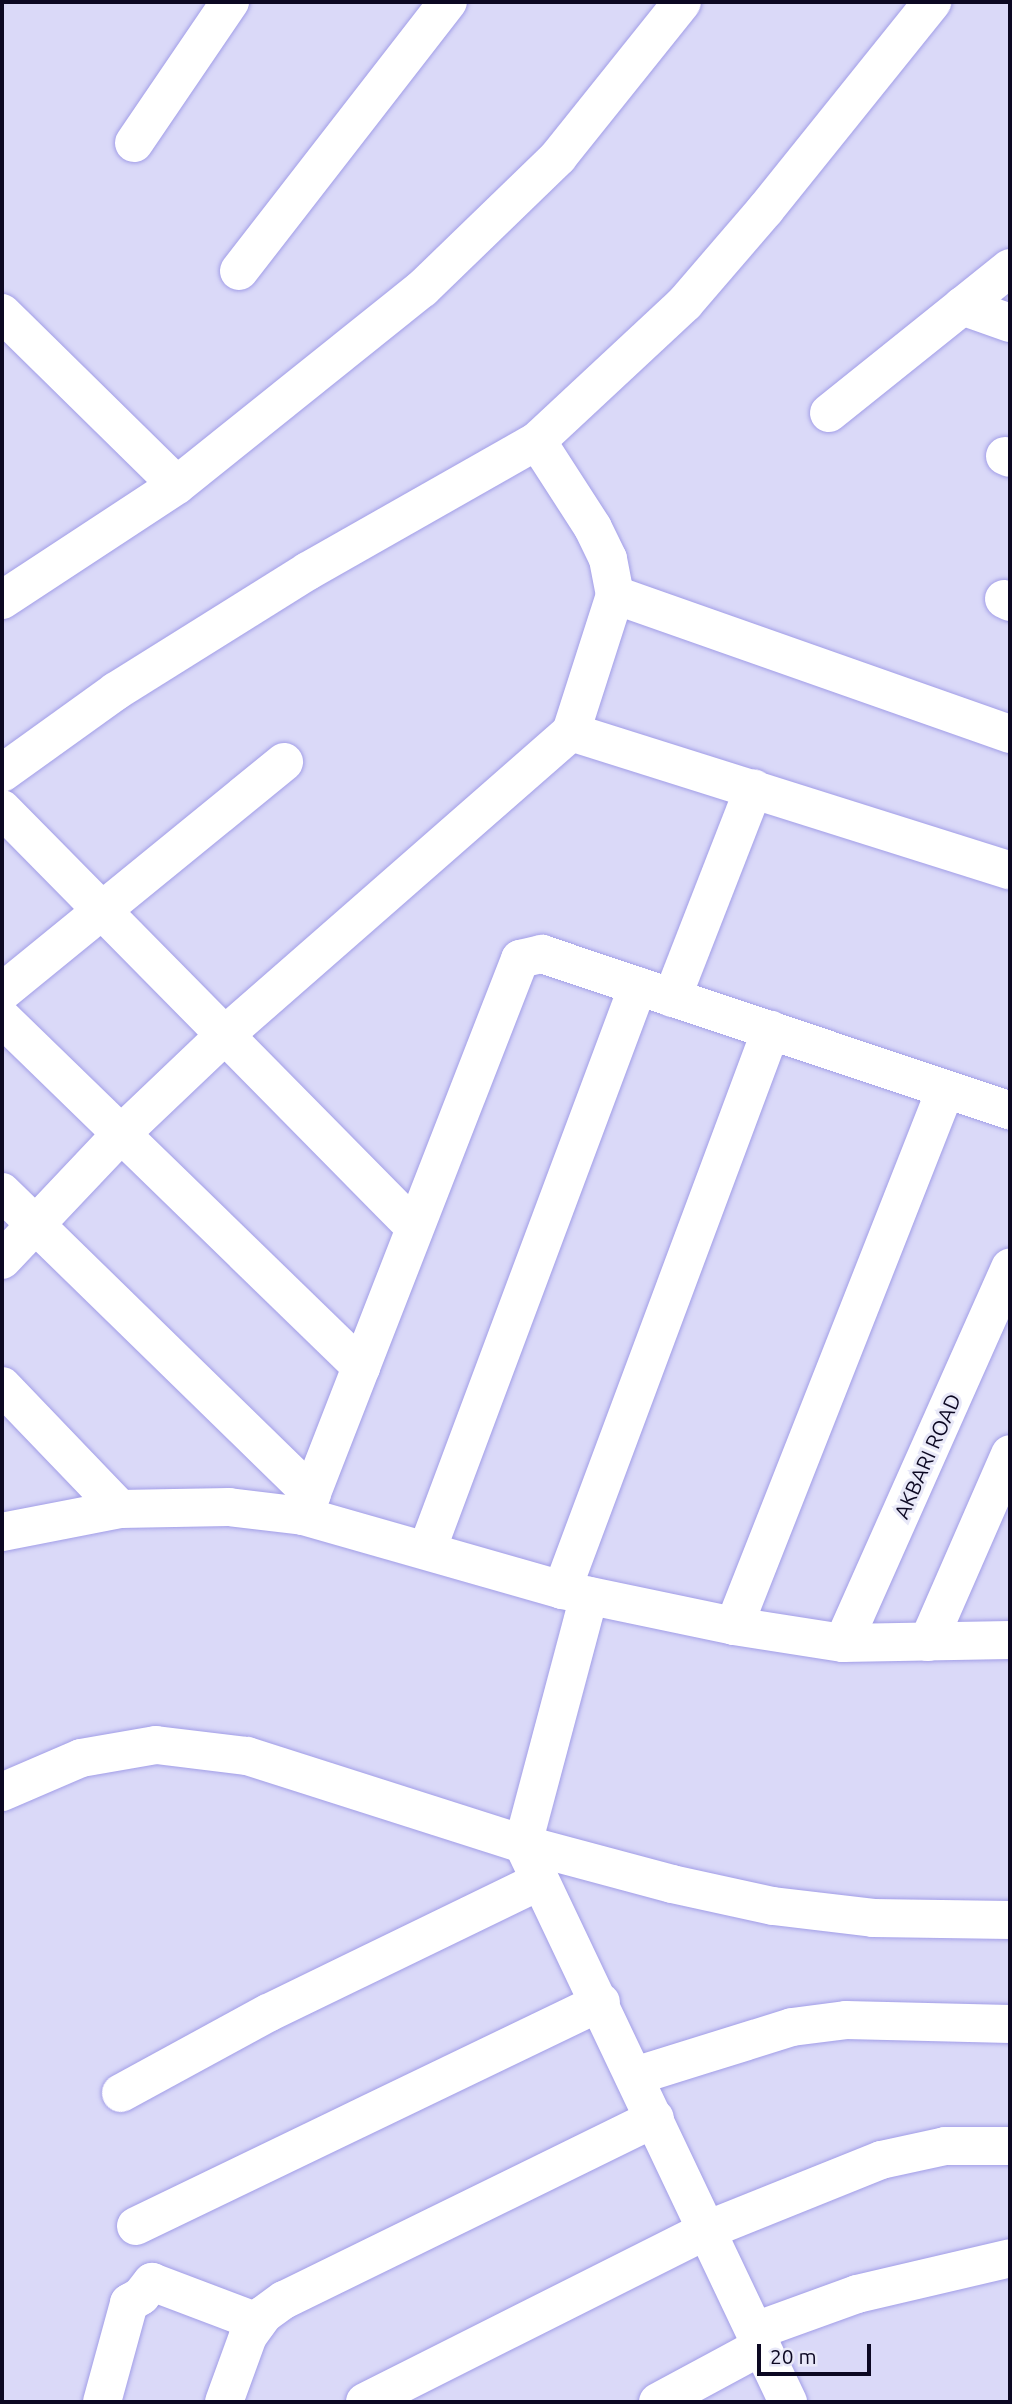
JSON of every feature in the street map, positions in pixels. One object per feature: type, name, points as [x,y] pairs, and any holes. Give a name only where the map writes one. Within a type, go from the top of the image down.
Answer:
[{"type":"street","points":[[134,143],[230,2]]},
{"type":"street","points":[[239,271],[448,2]]},
{"type":"street","points":[[2,600],[177,485],[422,289],[507,211],[558,157],[682,2]]},
{"type":"street","points":[[2,773],[116,691],[297,578],[537,441],[685,303],[765,210],[932,2]]},
{"type":"street","points":[[829,413],[1010,268]]},
{"type":"street","points":[[962,306],[1010,323]]},
{"type":"street","points":[[2,313],[177,485]]},
{"type":"street","points":[[2,1260],[123,1132],[226,1034],[571,732],[615,595],[608,559],[598,538],[537,441]]},
{"type":"street","points":[[615,595],[1010,734]]},
{"type":"street","points":[[571,732],[1010,870]]},
{"type":"street","points":[[2,992],[284,762]]},
{"type":"street","points":[[427,1550],[655,992],[754,788]]},
{"type":"street","points":[[2,809],[99,912],[226,1034],[414,1227]]},
{"type":"street","points":[[307,1505],[520,959],[542,954],[1010,1111]]},
{"type":"street","points":[[2,1018],[123,1132],[361,1367]]},
{"type":"street","points":[[771,1030],[576,1593],[574,1651],[523,1844],[601,2002],[788,2402]]},
{"type":"street","points":[[734,1626],[945,1091]]},
{"type":"street","points":[[2,1192],[37,1223],[307,1505]]},
{"type":"street","name":"AKBARI ROAD","points":[[843,1643],[1010,1268]]},
{"type":"street","points":[[2,1386],[120,1509]]},
{"type":"street","points":[[928,1642],[1010,1454]]},
{"type":"street","points":[[2,1532],[120,1509],[307,1505],[427,1550],[576,1593],[734,1626],[843,1643],[1010,1640]]},
{"type":"street","points":[[2,1792],[80,1758],[156,1745],[247,1756],[523,1844],[773,1906],[873,1919],[1010,1920]]},
{"type":"street","points":[[121,2093],[268,2014],[540,1881]]},
{"type":"street","points":[[136,2227],[601,2002]]},
{"type":"street","points":[[635,2076],[792,2028],[846,2021],[1010,2024]]},
{"type":"street","points":[[224,2402],[239,2354],[258,2322],[284,2300],[655,2118]]},
{"type":"street","points":[[365,2402],[707,2230],[881,2160],[945,2146],[1010,2146]]},
{"type":"street","points":[[658,2402],[758,2339],[857,2294],[1010,2258]]},
{"type":"street","points":[[102,2402],[129,2303],[141,2296],[152,2281],[258,2322]]}]
